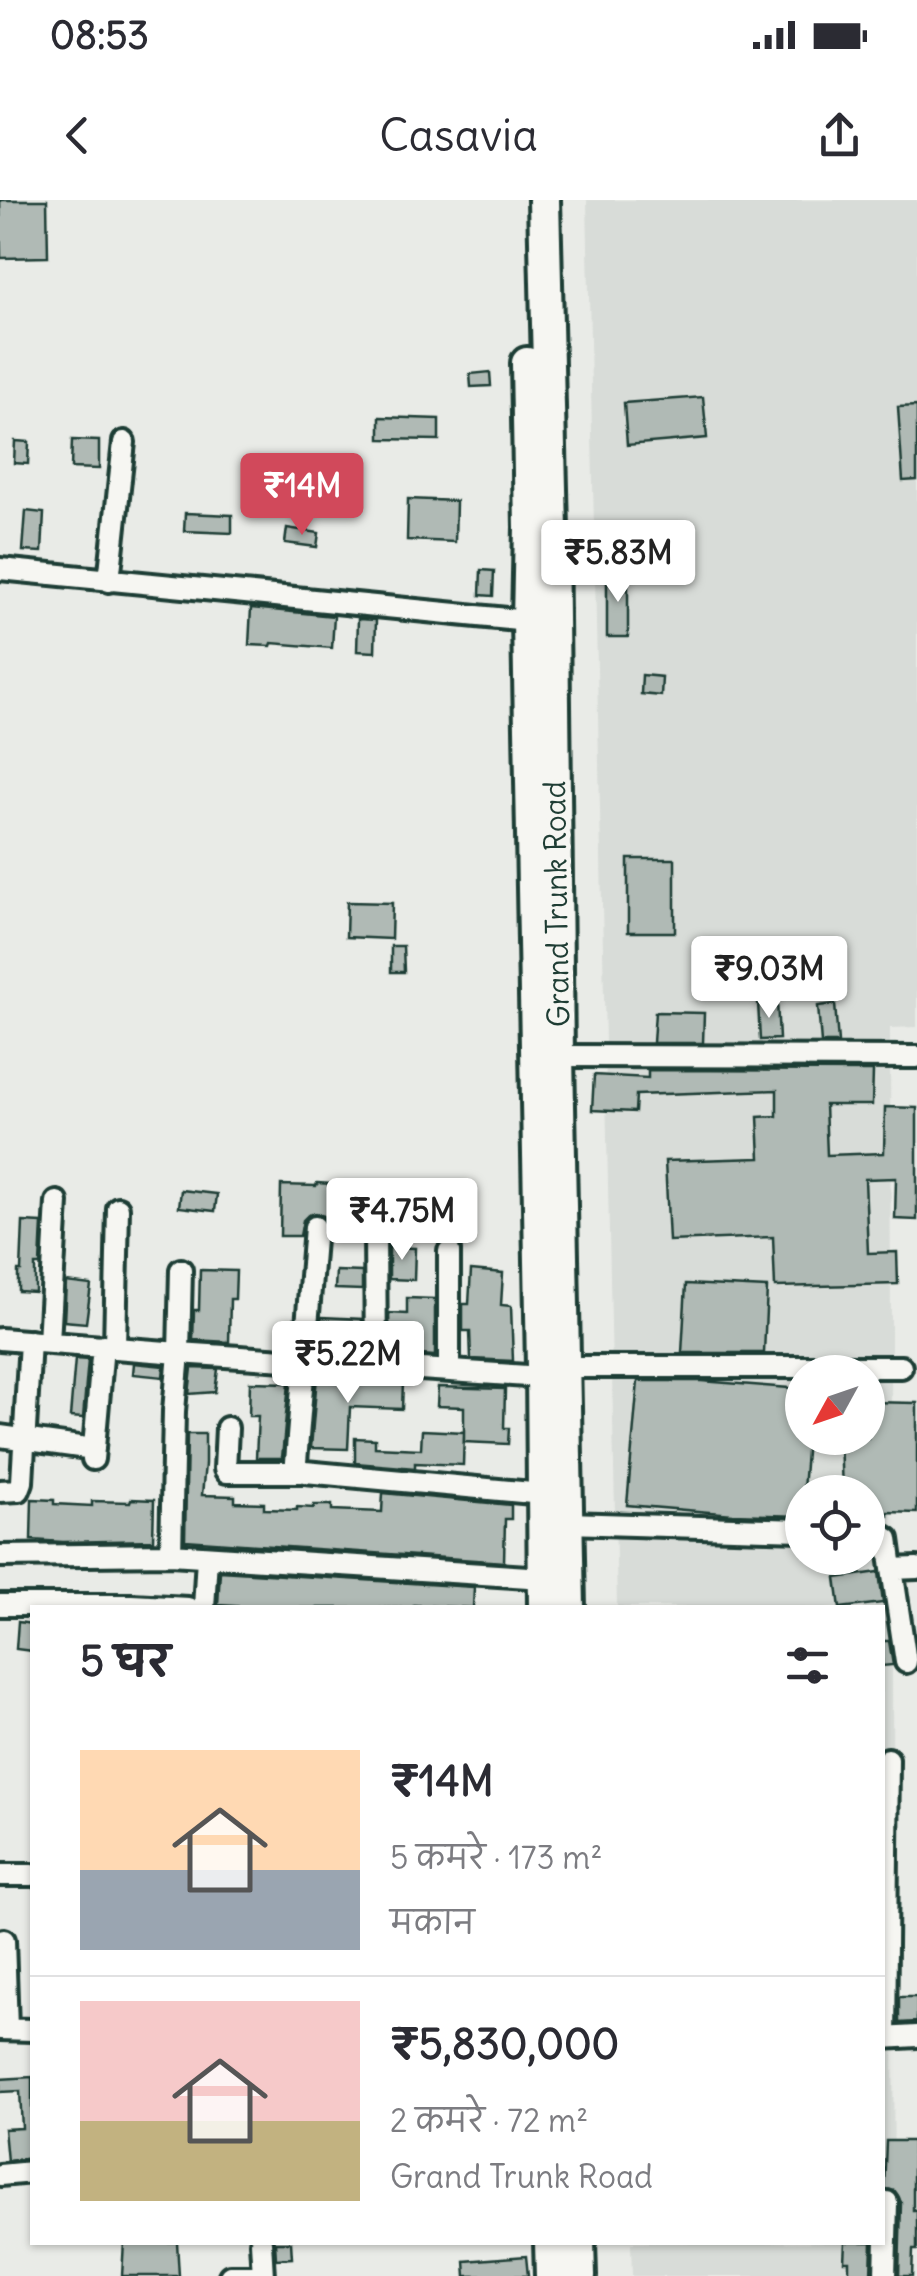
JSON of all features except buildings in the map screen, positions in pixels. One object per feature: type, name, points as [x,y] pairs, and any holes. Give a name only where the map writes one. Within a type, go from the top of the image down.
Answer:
[{"type":"highway","name":"Grand Trunk Road","points":[[524,200],[528,621],[553,1372],[567,1523],[569,1605]]},
{"type":"highway","name":"Grand Trunk Road","points":[[544,200],[558,1056],[553,1372],[543,1494],[544,1593]]},
{"type":"highway","points":[[550,2245],[551,2276]]},
{"type":"highway","points":[[580,2245],[580,2276]]},
{"type":"street","points":[[109,580],[124,442]]},
{"type":"street","points":[[0,569],[528,621]]},
{"type":"street","points":[[558,1056],[917,1057]]},
{"type":"street","points":[[0,1492],[21,1488],[23,1439],[40,1342],[57,1202]]},
{"type":"street","points":[[0,1436],[93,1454],[109,1346],[118,1208]]},
{"type":"street","points":[[301,1472],[296,1462],[314,1227]]},
{"type":"street","points":[[376,1230],[376,1365]]},
{"type":"street","points":[[449,1370],[450,1251]]},
{"type":"street","points":[[171,1554],[181,1270]]},
{"type":"street","points":[[0,1339],[449,1370],[901,1367]]},
{"type":"street","points":[[227,1428],[227,1472],[301,1472],[543,1494]]},
{"type":"street","points":[[567,1523],[785,1529]]},
{"type":"street","points":[[885,1537],[906,1662]]},
{"type":"street","points":[[0,1556],[171,1554],[544,1593]]},
{"type":"street","points":[[204,1605],[207,1557]]},
{"type":"street","points":[[892,1569],[917,1568]]},
{"type":"street","points":[[0,1605],[30,1605]]},
{"type":"street","points":[[885,1968],[888,1759]]},
{"type":"street","points":[[0,1876],[30,1875]]},
{"type":"street","points":[[4,1940],[4,2029],[30,2030]]},
{"type":"street","points":[[885,2038],[917,2036]]},
{"type":"street","points":[[0,2175],[30,2172]]},
{"type":"street","points":[[885,2276],[887,2202]]},
{"type":"street","points":[[230,2276],[263,2276],[261,2245]]},
{"type":"shaded area","points":[[587,200],[917,200],[917,1027],[890,1028],[894,2276],[632,2276],[631,2245],[885,2245],[885,1605],[617,1605]]}]
